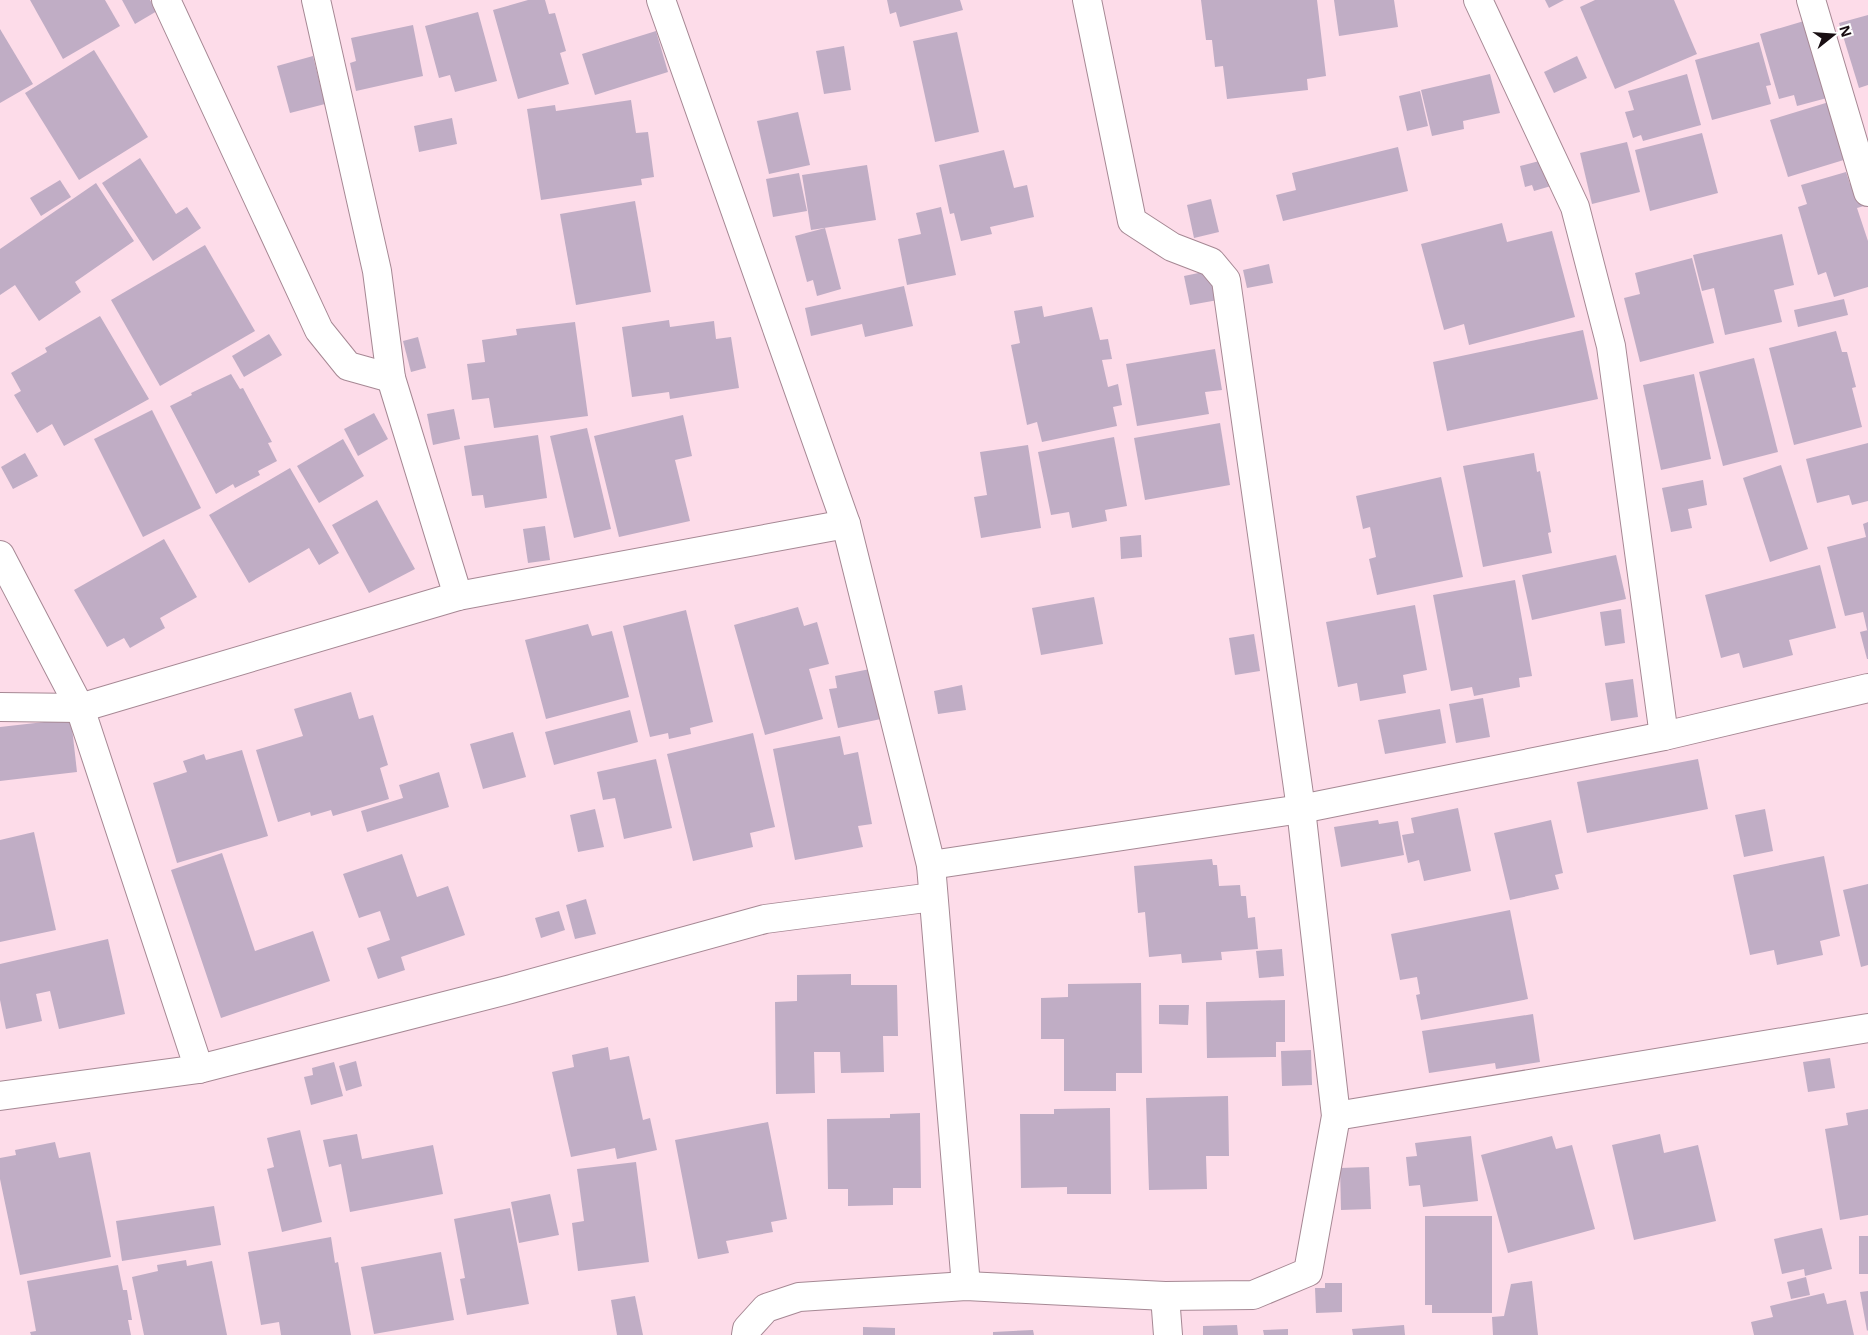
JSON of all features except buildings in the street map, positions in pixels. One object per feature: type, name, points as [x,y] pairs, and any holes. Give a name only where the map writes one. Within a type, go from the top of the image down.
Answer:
[{"type":"street","points":[[166,0],[320,330],[348,366],[391,378]]},
{"type":"street","points":[[316,0],[377,271],[391,378],[458,596]]},
{"type":"street","points":[[661,0],[846,524],[931,865],[966,1286]]},
{"type":"street","points":[[740,1333],[766,1308],[799,1297],[966,1286],[1165,1296],[1253,1295],[1308,1272],[1336,1116],[1301,809],[1226,280],[1211,262],[1172,247],[1132,221],[1087,0]]},
{"type":"street","points":[[1478,0],[1575,207],[1611,346],[1664,736]]},
{"type":"street","points":[[1811,0],[1868,192]]},
{"type":"street","points":[[0,707],[80,708],[458,596],[846,524]]},
{"type":"street","points":[[0,555],[80,708],[199,1069]]},
{"type":"street","points":[[931,865],[1301,809],[1664,736],[1868,688]]},
{"type":"street","points":[[0,1096],[199,1069],[502,991],[765,920],[933,897]]},
{"type":"street","points":[[1336,1116],[1868,1028]]},
{"type":"street","points":[[1165,1296],[1168,1335]]}]
